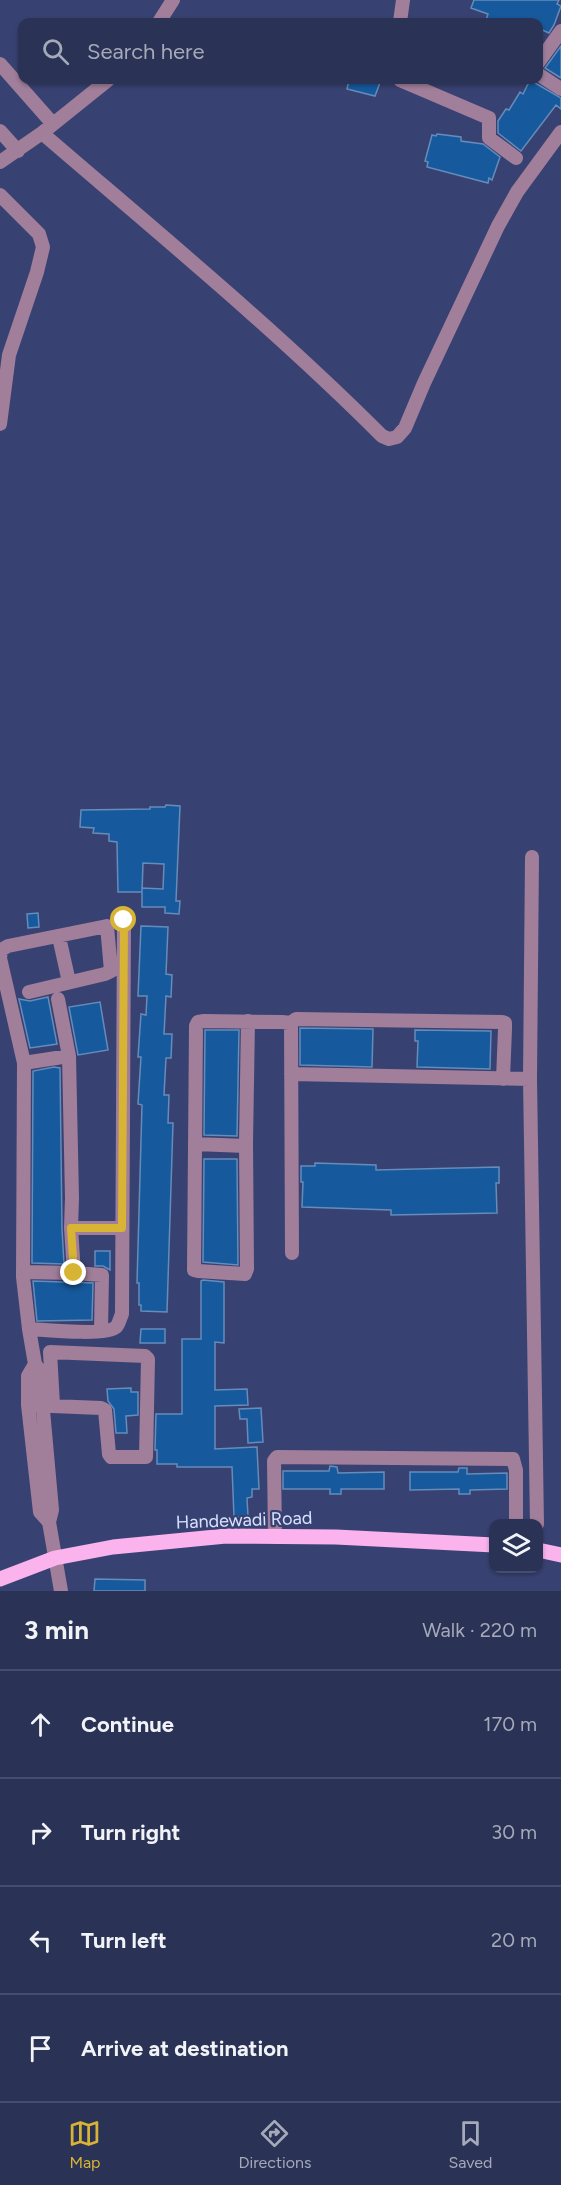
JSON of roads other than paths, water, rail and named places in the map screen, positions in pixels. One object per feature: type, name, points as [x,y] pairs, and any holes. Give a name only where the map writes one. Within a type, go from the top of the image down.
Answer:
[{"type":"main road","name":"Handewadi Road","points":[[0,1579],[55,1558],[136,1545],[226,1536],[347,1538],[489,1545]]},
{"type":"main road","points":[[543,1551],[561,1555]]},
{"type":"street","points":[[162,18],[173,0]]},
{"type":"street","points":[[401,18],[403,0]]},
{"type":"street","points":[[543,56],[561,31]]},
{"type":"street","points":[[0,64],[47,128],[177,249],[338,393],[382,436],[389,439],[397,437],[405,428],[498,226],[517,192],[561,132]]},
{"type":"street","points":[[543,77],[561,89]]},
{"type":"street","points":[[0,162],[18,151],[103,84]]},
{"type":"street","points":[[409,84],[489,118],[489,138],[516,158]]},
{"type":"street","points":[[0,131],[18,151]]},
{"type":"street","points":[[0,195],[39,234],[43,247],[9,355],[0,424]]},
{"type":"street","points":[[532,857],[530,1079],[537,1519]]},
{"type":"street","points":[[29,1329],[110,1330],[117,1326],[122,1314],[117,970],[124,920]]},
{"type":"street","points":[[41,1405],[28,1376],[34,1364],[23,1272],[24,1063],[0,958],[1,950],[8,946],[107,926],[117,970]]},
{"type":"street","points":[[60,937],[69,982]]},
{"type":"street","points":[[29,992],[117,970]]},
{"type":"street","points":[[58,999],[69,1056],[71,1228],[74,1273]]},
{"type":"street","points":[[248,1022],[247,1269],[245,1274],[198,1271],[194,1269],[196,1026],[198,1022],[204,1021],[248,1022],[291,1023],[296,1019],[502,1022],[505,1023],[503,1079]]},
{"type":"street","points":[[291,1023],[292,1253]]},
{"type":"street","points":[[24,1063],[69,1056]]},
{"type":"street","points":[[291,1074],[530,1079]]},
{"type":"street","points":[[195,1144],[246,1146]]},
{"type":"street","points":[[71,1228],[122,1228]]},
{"type":"street","points":[[23,1272],[102,1275],[101,1331]]},
{"type":"street","points":[[41,1405],[105,1410],[111,1457],[146,1457],[148,1359],[145,1356],[50,1352],[41,1405],[40,1512],[49,1522],[61,1591]]},
{"type":"street","points":[[275,1537],[274,1461],[277,1457],[513,1459],[516,1470],[516,1519]]}]
